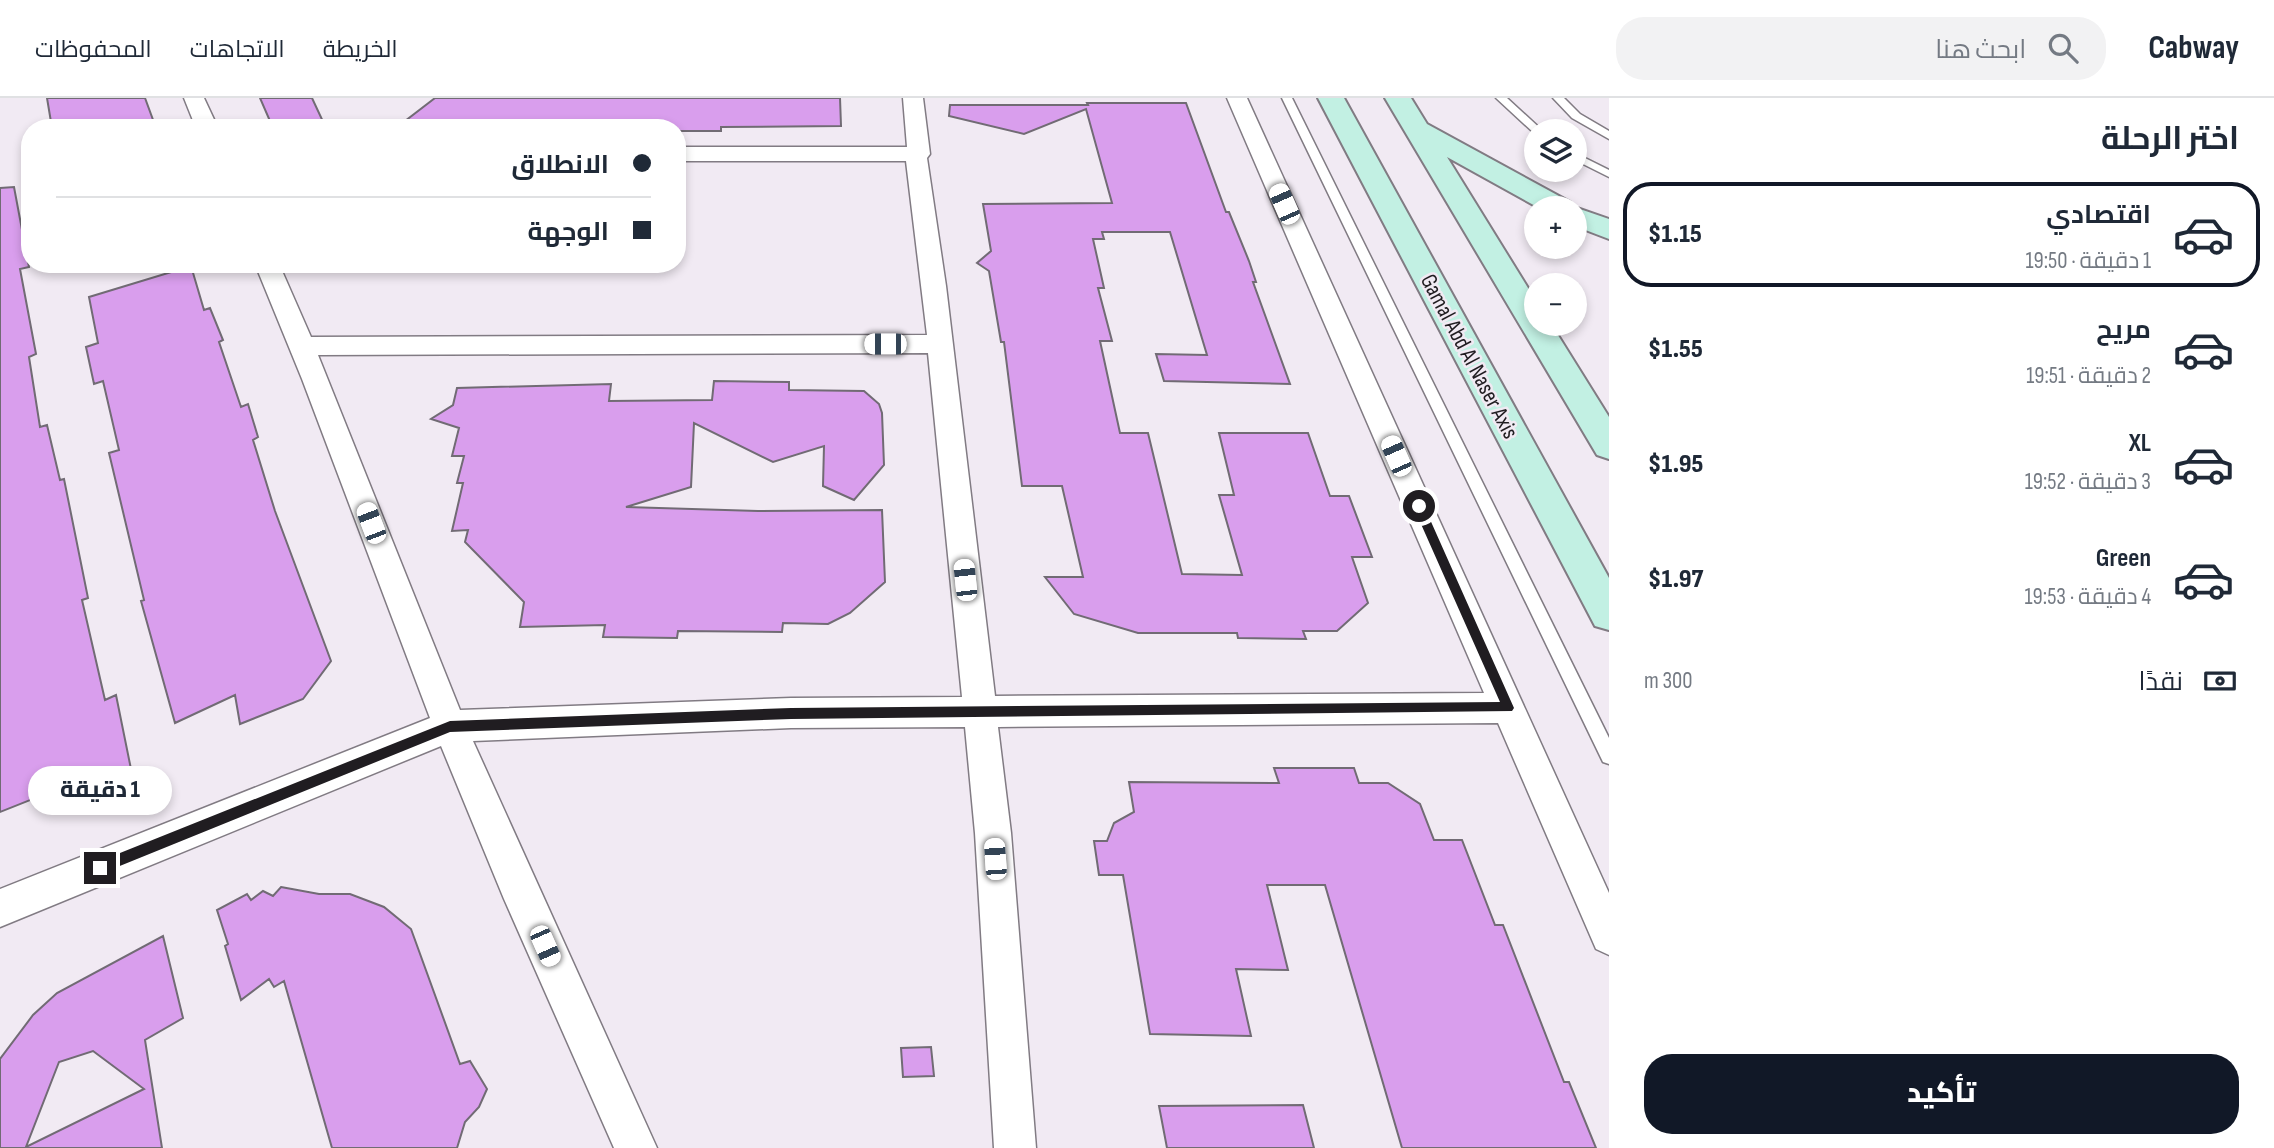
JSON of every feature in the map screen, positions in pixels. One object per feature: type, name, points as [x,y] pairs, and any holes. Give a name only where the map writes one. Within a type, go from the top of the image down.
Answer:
[{"type":"main road","name":"Gamal Abd Al Naser Axis","points":[[1331,98],[1609,614]]},
{"type":"main road","points":[[1398,98],[1609,446]]},
{"type":"main road","points":[[1417,129],[1538,196]]},
{"type":"main road","points":[[1587,221],[1609,230]]},
{"type":"street","points":[[194,98],[203,119]]},
{"type":"street","points":[[686,154],[919,154],[913,98]]},
{"type":"street","points":[[1237,98],[1609,936]]},
{"type":"street","points":[[916,154],[993,833],[1015,1148]]},
{"type":"street","points":[[271,273],[303,346],[450,726],[499,845],[636,1148]]},
{"type":"street","points":[[303,346],[939,344]]},
{"type":"street","points":[[0,908],[450,726],[791,713],[1508,708]]},
{"type":"lane","points":[[1287,98],[1609,756]]},
{"type":"lane","points":[[1501,98],[1525,119]]},
{"type":"lane","points":[[1558,98],[1576,116],[1609,136]]},
{"type":"lane","points":[[1587,162],[1609,174]]},
{"type":"building","points":[[47,98],[145,98],[153,119],[50,119]]},
{"type":"building","points":[[260,98],[312,98],[322,119],[269,119]]},
{"type":"building","points":[[435,98],[840,98],[841,126],[721,127],[721,131],[686,131],[686,119],[408,119]]},
{"type":"building","points":[[1087,103],[1186,103],[1226,212],[1229,212],[1249,261],[1256,282],[1253,282],[1290,384],[1164,381],[1156,354],[1207,355],[1170,232],[1102,232],[1104,239],[1093,239],[1104,288],[1098,288],[1112,341],[1100,341],[1120,433],[1148,433],[1182,574],[1242,575],[1219,495],[1234,495],[1219,433],[1308,433],[1330,496],[1349,496],[1372,557],[1352,557],[1368,603],[1337,631],[1303,631],[1306,639],[1238,638],[1237,633],[1138,633],[1074,614],[1045,577],[1083,577],[1062,486],[1022,486],[1004,342],[1001,342],[989,271],[977,263],[991,251],[983,204],[1112,203],[1086,109],[1024,134],[949,116],[950,105],[1088,105]]},
{"type":"building","points":[[14,187],[21,224],[20,269],[36,354],[29,357],[40,427],[47,425],[60,480],[64,479],[88,598],[82,600],[105,700],[116,695],[132,774],[103,787],[98,773],[0,812],[0,188]]},
{"type":"building","points":[[168,273],[193,273],[204,310],[210,308],[223,340],[219,342],[241,407],[248,404],[258,437],[253,440],[275,511],[331,661],[303,699],[240,724],[235,695],[175,723],[141,601],[144,600],[109,453],[119,450],[103,381],[94,384],[86,347],[98,343],[89,297]]},
{"type":"building","points":[[714,381],[789,382],[789,390],[864,391],[879,404],[882,413],[884,465],[854,500],[823,486],[824,446],[773,462],[694,423],[691,487],[626,507],[758,511],[882,510],[885,582],[850,613],[828,624],[783,623],[782,632],[678,631],[677,638],[603,637],[605,625],[520,627],[524,602],[465,542],[468,530],[452,531],[463,483],[457,483],[464,456],[452,456],[459,428],[431,419],[453,405],[457,388],[611,384],[609,401],[712,400]]},
{"type":"building","points":[[1274,768],[1354,768],[1359,783],[1388,783],[1420,804],[1434,840],[1462,840],[1495,925],[1503,925],[1564,1082],[1569,1082],[1596,1148],[1402,1148],[1325,885],[1267,885],[1288,970],[1236,969],[1251,1036],[1150,1034],[1123,875],[1099,875],[1094,841],[1107,841],[1114,823],[1134,812],[1129,782],[1279,783]]},
{"type":"building","points":[[281,887],[319,894],[350,894],[384,907],[411,929],[460,1064],[470,1061],[487,1089],[479,1107],[465,1122],[457,1148],[332,1148],[284,981],[274,987],[269,979],[241,1000],[217,910],[247,894],[251,900],[263,891],[273,896]]},
{"type":"building","points":[[163,936],[183,1018],[145,1040],[162,1148],[0,1148],[0,1059],[33,1015],[57,993]],"holes":[[[93,1051],[144,1089],[26,1147],[59,1062]]]},
{"type":"building","points":[[931,1047],[934,1076],[903,1077],[901,1048]]},
{"type":"building","points":[[1303,1105],[1314,1148],[1167,1148],[1159,1106]]},
{"type":"route","points":[[100,868],[450,726],[791,713],[1508,708],[1419,506]]}]
